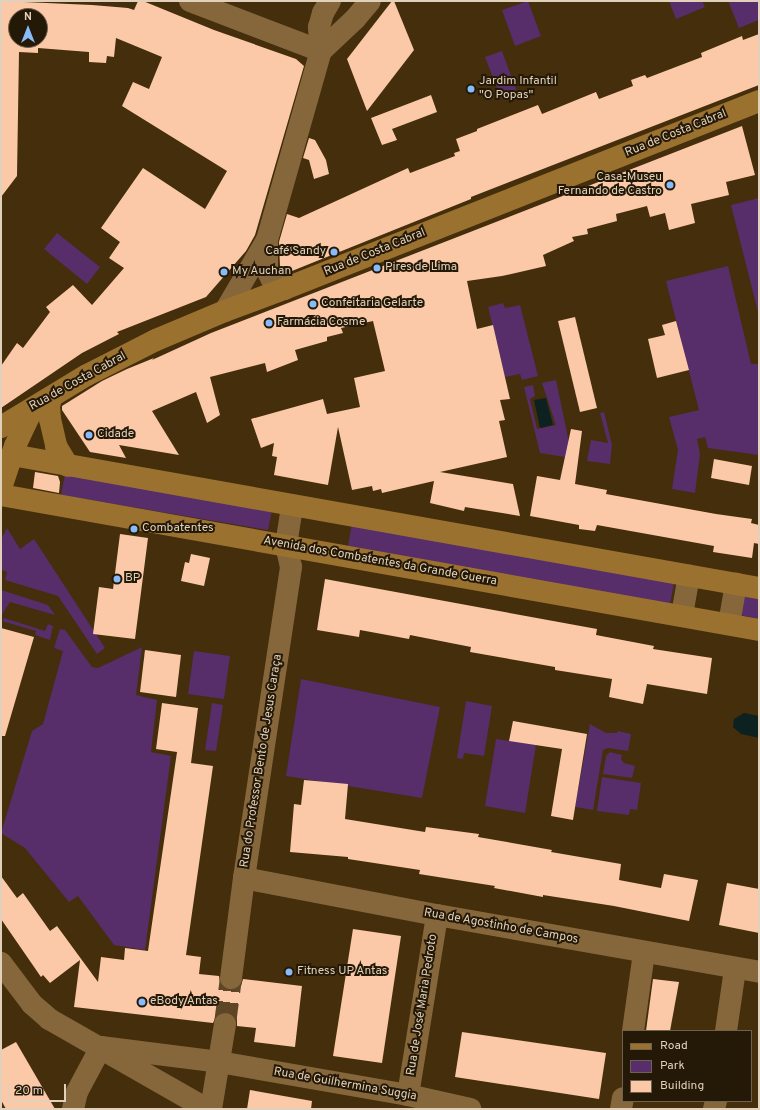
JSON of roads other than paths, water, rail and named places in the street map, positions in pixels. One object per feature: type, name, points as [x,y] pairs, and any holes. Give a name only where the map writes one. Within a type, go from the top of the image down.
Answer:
[{"type":"main road","name":"Rua de Costa Cabral","points":[[1,427],[87,375],[156,340],[225,311],[759,101]]},
{"type":"main road","points":[[1,488],[12,456],[42,402]]},
{"type":"main road","points":[[42,402],[50,419],[55,440],[61,455],[68,466]]},
{"type":"main road","points":[[12,456],[759,588]]},
{"type":"main road","name":"Avenida dos Combatentes da Grande Guerra","points":[[1,495],[759,630]]},
{"type":"street","points":[[190,1],[321,51]]},
{"type":"street","points":[[225,311],[267,240],[321,51],[319,27],[323,12],[330,1]]},
{"type":"street","points":[[321,51],[355,19],[370,1]]},
{"type":"street","points":[[267,240],[267,270],[272,280],[284,289]]},
{"type":"street","points":[[286,545],[292,506]]},
{"type":"street","name":"Rua do Professor Bento de Jesus Caraça","points":[[231,978],[244,878],[291,567],[286,545]]},
{"type":"street","points":[[682,616],[689,576]]},
{"type":"street","points":[[729,624],[736,584]]},
{"type":"street","name":"Rua de Agostinho de Campos","points":[[244,878],[437,916],[644,954],[759,972]]},
{"type":"street","name":"Rua de José Maria Pedroto","points":[[408,1095],[437,916]]},
{"type":"street","points":[[633,1030],[644,954]]},
{"type":"street","points":[[1,963],[32,1004],[49,1019],[207,1109]]},
{"type":"street","points":[[726,1030],[735,969]]},
{"type":"street","points":[[211,1109],[225,1024]]},
{"type":"street","points":[[73,1109],[77,1092],[101,1048]]},
{"type":"street","name":"Rua de Guilhermina Suggia","points":[[101,1048],[219,1062],[408,1095],[470,1109]]},
{"type":"water","points":[[546,398],[553,425],[540,428],[534,400]]},
{"type":"water","points":[[744,713],[759,716],[759,738],[741,734],[733,727],[734,719]]},
{"type":"tunnel","points":[[225,1024],[231,978]]},
{"type":"place","name":"Jardim Infantil \"O Popas\"","points":[[471,89]]},
{"type":"place","name":"Casa-Museu Fernando de Castro","points":[[670,185]]},
{"type":"place","name":"Café Sandy","points":[[334,252]]},
{"type":"place","name":"Pires de Lima","points":[[377,268]]},
{"type":"place","name":"My Auchan","points":[[224,272]]},
{"type":"place","name":"Confeitaria Gelarte","points":[[313,304]]},
{"type":"place","name":"Farmácia Cosme","points":[[269,323]]},
{"type":"place","name":"Cidade","points":[[89,435]]},
{"type":"place","name":"Combatentes","points":[[134,529]]},
{"type":"place","name":"BP","points":[[117,579]]},
{"type":"place","name":"Fitness UP Antas","points":[[289,972]]},
{"type":"place","name":"eBody Antas","points":[[142,1002]]}]
